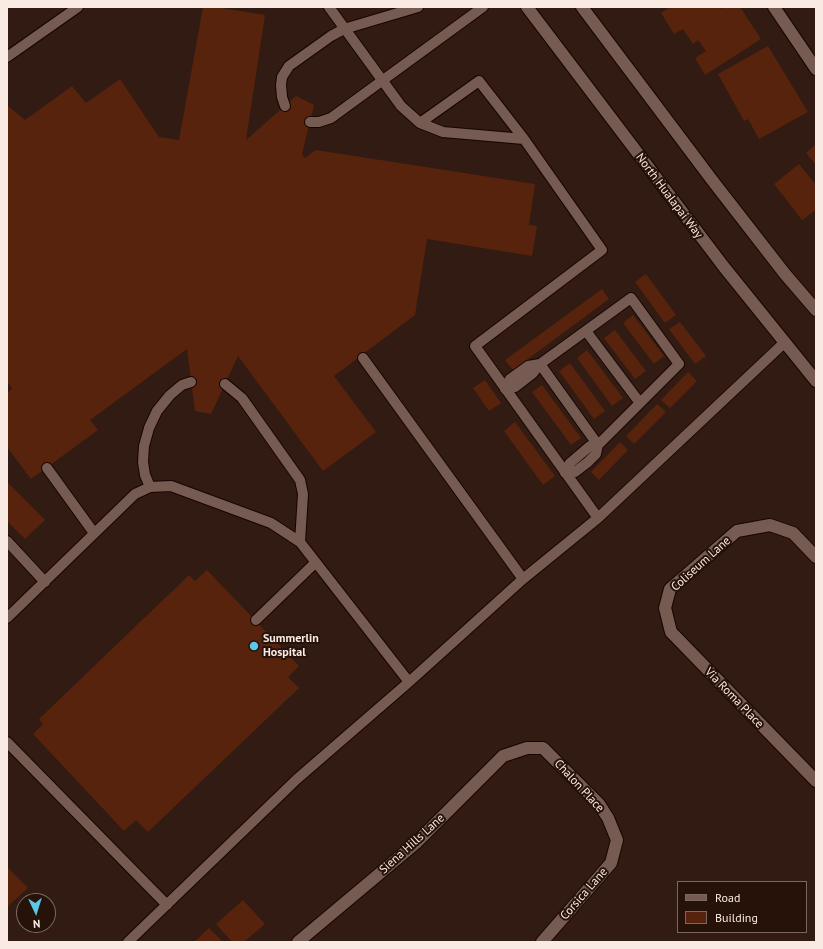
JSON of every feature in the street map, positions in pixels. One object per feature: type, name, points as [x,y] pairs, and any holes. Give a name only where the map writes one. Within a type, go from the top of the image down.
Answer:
[{"type":"street","name":"North Hualapai Way","points":[[527,7],[724,267],[816,381]]},
{"type":"street","points":[[582,7],[712,180],[785,274],[816,310]]},
{"type":"street","points":[[775,7],[816,69]]},
{"type":"street","name":"Coliseum Lane","points":[[665,608],[670,589],[737,531],[770,525],[793,533],[816,557]]},
{"type":"street","name":"Via Roma Place","points":[[665,608],[671,632],[816,781]]},
{"type":"street","name":"Chalon Place","points":[[527,748],[543,748],[599,804],[608,818],[617,840]]},
{"type":"street","name":"Siena Hills Lane","points":[[298,942],[416,843],[503,756],[527,748]]},
{"type":"street","name":"Corsica Lane","points":[[542,942],[610,863],[617,840]]},
{"type":"lane","points":[[7,57],[78,7]]},
{"type":"lane","points":[[329,7],[406,112],[420,123],[443,132],[524,139]]},
{"type":"lane","points":[[285,106],[280,89],[282,77],[286,70],[331,36],[344,29],[418,7]]},
{"type":"lane","points":[[310,122],[319,122],[331,118],[483,7]]},
{"type":"lane","points":[[420,123],[479,81],[524,139],[602,250],[475,346],[598,518]]},
{"type":"lane","points":[[505,389],[515,387],[533,373],[540,364],[631,298],[680,364],[598,446],[596,454],[588,462],[575,472],[565,473]]},
{"type":"lane","points":[[586,331],[640,403]]},
{"type":"lane","points":[[128,942],[296,779],[410,682],[523,579],[598,518],[784,343]]},
{"type":"lane","points":[[363,358],[523,579]]},
{"type":"lane","points":[[540,364],[598,446]]},
{"type":"lane","points":[[150,487],[145,475],[143,462],[144,446],[149,428],[157,411],[170,395],[182,385],[191,382]]},
{"type":"lane","points":[[225,384],[242,398],[298,476],[303,494],[300,542]]},
{"type":"lane","points":[[47,468],[94,533]]},
{"type":"lane","points":[[7,618],[135,494],[150,487],[160,485],[176,487],[271,524],[300,542],[410,682]]},
{"type":"lane","points":[[7,542],[45,582]]},
{"type":"lane","points":[[256,620],[315,563]]},
{"type":"lane","points":[[7,742],[167,905]]},
{"type":"building","points":[[203,7],[215,7],[265,15],[246,140],[296,96],[314,105],[302,154],[305,158],[316,150],[535,184],[529,225],[537,226],[532,256],[427,239],[415,315],[334,376],[376,432],[323,471],[238,356],[211,414],[195,411],[187,349],[90,420],[98,430],[31,479],[7,447],[7,393],[12,389],[7,381],[7,105],[25,120],[72,86],[86,103],[120,79],[159,137],[179,140]]},
{"type":"building","points":[[670,7],[719,7],[720,9],[724,7],[740,7],[761,39],[705,75],[695,58],[706,51],[698,40],[693,44],[683,29],[674,34],[661,13]]},
{"type":"building","points":[[768,46],[808,112],[759,139],[748,119],[744,121],[718,74]]},
{"type":"building","points":[[816,144],[816,165],[806,153]]},
{"type":"building","points":[[799,164],[816,185],[816,210],[802,220],[774,184]]},
{"type":"building","points":[[646,274],[676,315],[665,323],[635,282]]},
{"type":"building","points":[[602,289],[609,299],[513,370],[505,360]]},
{"type":"building","points":[[633,315],[664,356],[654,364],[623,323]]},
{"type":"building","points":[[680,322],[706,356],[695,364],[669,329]]},
{"type":"building","points":[[615,330],[646,371],[635,379],[604,338]]},
{"type":"building","points":[[587,350],[623,398],[612,406],[577,358]]},
{"type":"building","points":[[570,363],[605,411],[594,419],[559,371]]},
{"type":"building","points":[[688,372],[697,381],[670,408],[661,400]]},
{"type":"building","points":[[485,380],[501,403],[489,411],[473,388]]},
{"type":"building","points":[[542,385],[581,438],[571,445],[532,392]]},
{"type":"building","points":[[657,404],[666,412],[634,444],[626,436]]},
{"type":"building","points":[[515,422],[555,476],[543,485],[504,431]]},
{"type":"building","points":[[620,442],[628,450],[599,480],[591,472]]},
{"type":"building","points":[[7,482],[45,520],[25,539],[7,521]]},
{"type":"building","points":[[207,570],[299,666],[288,677],[299,688],[148,832],[136,820],[124,831],[33,734],[43,724],[39,719],[189,575],[195,581]]},
{"type":"building","points":[[7,867],[28,888],[22,893],[16,893],[16,899],[7,907]]},
{"type":"building","points":[[243,900],[265,924],[244,942],[232,942],[216,924]]},
{"type":"building","points":[[209,928],[223,942],[194,942]]},
{"type":"place","name":"Summerlin Hospital","points":[[254,646]]}]
